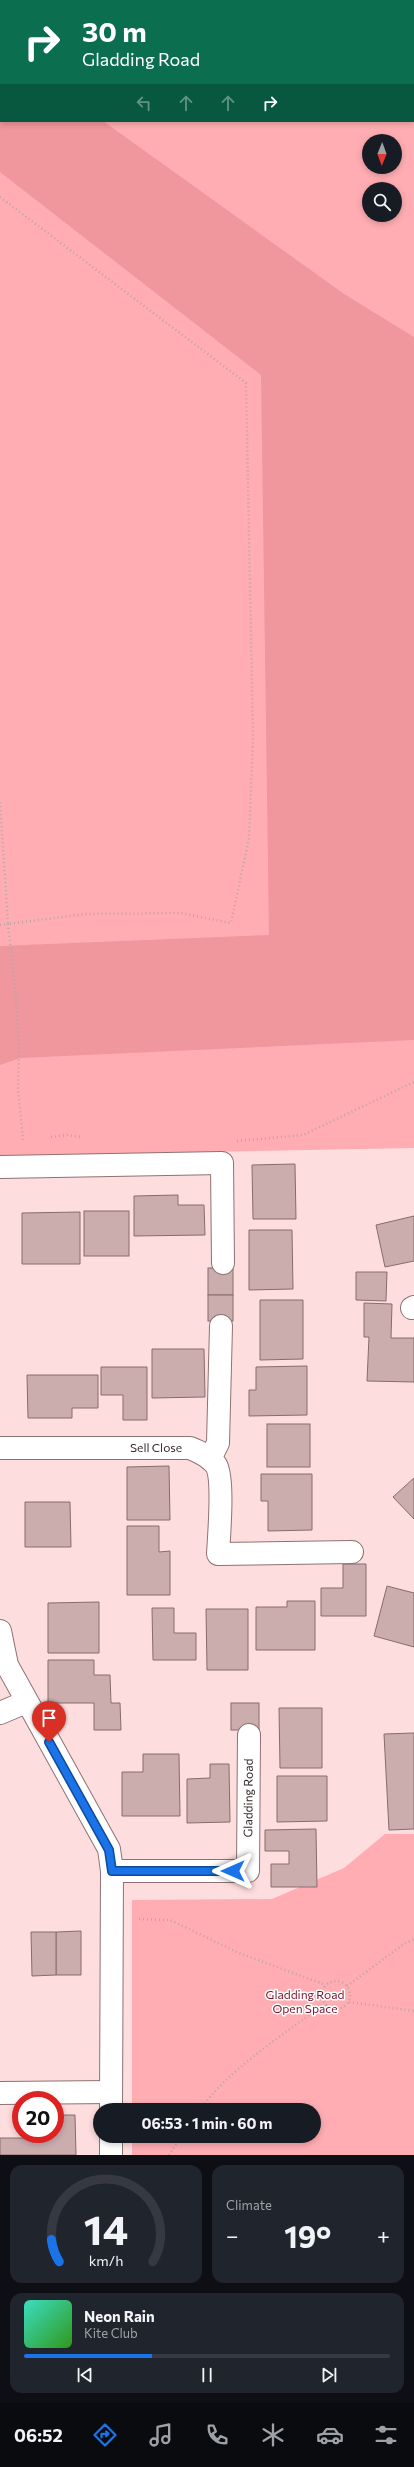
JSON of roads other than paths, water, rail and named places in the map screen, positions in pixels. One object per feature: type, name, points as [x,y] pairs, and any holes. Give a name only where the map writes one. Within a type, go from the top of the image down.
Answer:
[{"type":"street","points":[[0,1167],[222,1163],[224,1263]]},
{"type":"street","points":[[220,1326],[218,1443],[210,1459],[216,1466],[220,1478],[218,1554],[352,1552]]},
{"type":"street","name":"Sell Close","points":[[0,1448],[190,1448],[202,1452],[210,1459]]},
{"type":"street","points":[[0,1631],[7,1665],[26,1702],[109,1850],[112,1871],[111,2101],[0,2093]]},
{"type":"street","points":[[0,1713],[26,1702]]},
{"type":"street","name":"Gladding Road","points":[[112,1871],[248,1871],[248,1735]]},
{"type":"street","points":[[111,2143],[111,2155]]},
{"type":"park label","name":"Gladding Road Open Space","points":[[305,2002]]}]
